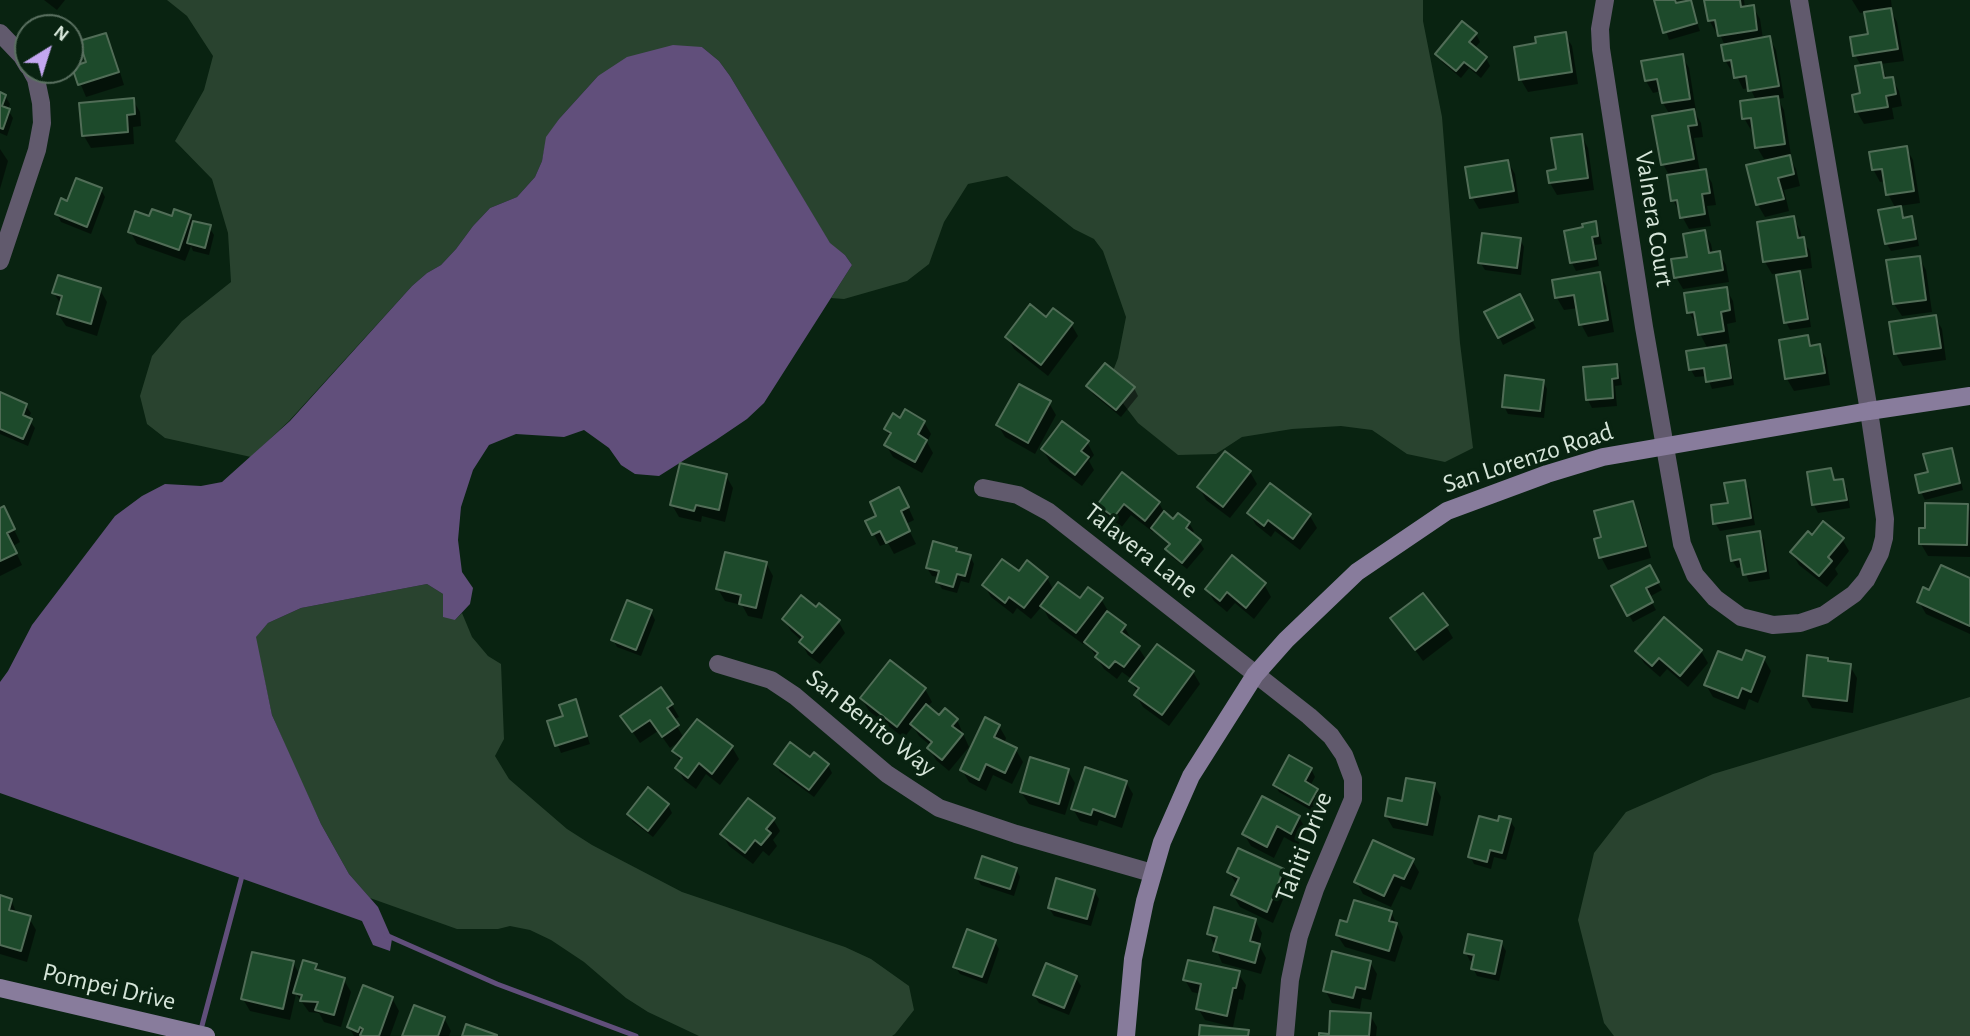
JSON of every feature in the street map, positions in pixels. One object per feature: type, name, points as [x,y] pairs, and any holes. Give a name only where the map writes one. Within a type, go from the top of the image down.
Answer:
[{"type":"street","name":"Valnera Court","points":[[1605,0],[1600,29],[1601,48],[1665,445]]},
{"type":"street","points":[[1665,445],[1682,544],[1688,563],[1704,587],[1728,610],[1741,617],[1773,625],[1800,623],[1824,615],[1846,601],[1866,580],[1880,553],[1885,519],[1804,14],[1799,0]]},
{"type":"street","points":[[0,33],[14,48]]},
{"type":"street","points":[[0,261],[37,150],[42,123],[37,84]]},
{"type":"street","name":"San Lorenzo Road","points":[[1126,1036],[1133,959],[1152,873],[1162,842],[1191,776],[1255,675],[1286,640],[1357,572],[1447,511],[1603,457],[1970,396]]},
{"type":"street","name":"Talavera Lane","points":[[983,488],[1018,495],[1049,512],[1255,675]]},
{"type":"street","name":"San Benito Way","points":[[718,664],[771,680],[795,696],[887,774],[939,808],[1016,834],[1152,873]]},
{"type":"street","name":"Tahiti Drive","points":[[1255,675],[1314,721],[1338,745],[1349,768],[1354,790],[1350,807],[1315,889],[1299,936],[1290,980],[1285,1036]]},
{"type":"street","name":"Pompei Drive","points":[[0,988],[206,1036]]},
{"type":"green space","points":[[167,0],[1423,0],[1423,21],[1442,117],[1460,343],[1473,448],[1445,462],[1407,454],[1372,430],[1341,426],[1292,429],[1242,437],[1216,454],[1178,455],[1138,423],[1108,384],[1118,358],[1126,317],[1103,251],[1094,239],[1074,229],[1007,176],[968,184],[944,222],[929,264],[907,281],[844,299],[831,298],[852,265],[845,255],[830,244],[730,76],[719,61],[702,47],[598,76],[559,119],[547,137],[542,161],[535,177],[517,197],[490,208],[441,265],[412,286],[289,421],[251,457],[165,438],[147,424],[140,396],[152,356],[182,321],[231,282],[228,233],[212,179],[175,141],[204,90],[213,56],[187,16]]},
{"type":"green space","points":[[427,584],[443,594],[455,620],[462,613],[472,637],[488,656],[501,664],[504,739],[495,756],[509,779],[567,829],[682,892],[845,947],[871,959],[909,986],[914,1010],[895,1034],[699,1036],[648,1012],[626,998],[584,962],[551,940],[530,930],[510,926],[498,929],[457,929],[370,898],[349,874],[321,824],[295,768],[272,715],[255,637],[268,623],[301,608]]},
{"type":"green space","points":[[1970,697],[1970,1036],[1614,1036],[1604,1023],[1578,920],[1594,853],[1626,812],[1713,774]]},
{"type":"shaded area","points":[[673,45],[702,47],[719,61],[830,243],[845,255],[852,265],[764,403],[747,419],[659,476],[635,474],[621,465],[609,448],[584,430],[564,437],[516,434],[489,445],[473,470],[461,507],[458,540],[462,572],[473,588],[470,604],[455,620],[443,617],[443,594],[427,584],[301,608],[268,623],[256,637],[272,715],[321,824],[349,874],[378,907],[392,939],[390,951],[373,945],[362,921],[0,793],[0,682],[32,625],[115,516],[142,496],[165,484],[201,486],[222,482],[290,421],[412,286],[441,265],[490,208],[517,197],[535,177],[542,161],[546,137],[598,76],[627,57]]},
{"type":"building","points":[[1654,0],[1675,0],[1676,3],[1691,0],[1697,23],[1663,33]]},
{"type":"building","points":[[1704,0],[1740,0],[1741,7],[1754,5],[1757,30],[1718,36],[1715,20],[1708,21]]},
{"type":"building","points":[[1891,8],[1898,49],[1853,56],[1850,37],[1868,34],[1864,12]]},
{"type":"building","points":[[1462,21],[1477,33],[1469,42],[1487,57],[1476,71],[1464,62],[1456,71],[1435,54]]},
{"type":"building","points":[[1566,32],[1572,72],[1519,80],[1514,47],[1536,43],[1535,37]]},
{"type":"building","points":[[106,33],[119,72],[84,83],[84,40]]},
{"type":"building","points":[[1770,36],[1779,86],[1748,91],[1746,76],[1734,78],[1731,60],[1724,61],[1721,45]]},
{"type":"building","points":[[1683,54],[1690,99],[1662,103],[1657,79],[1645,81],[1641,61]]},
{"type":"building","points":[[1881,62],[1884,78],[1893,77],[1896,94],[1886,96],[1888,107],[1855,112],[1852,95],[1860,93],[1855,66]]},
{"type":"building","points":[[0,92],[6,95],[2,106],[10,109],[3,129],[0,128]]},
{"type":"building","points":[[1778,96],[1785,144],[1755,148],[1751,118],[1742,119],[1740,101]]},
{"type":"building","points":[[134,98],[135,114],[127,115],[128,132],[82,136],[79,103]]},
{"type":"building","points":[[1694,109],[1697,125],[1688,126],[1694,159],[1661,165],[1652,116]]},
{"type":"building","points":[[1582,134],[1588,178],[1549,183],[1547,171],[1556,169],[1551,138]]},
{"type":"building","points":[[1907,146],[1914,191],[1886,195],[1882,169],[1872,170],[1869,152]]},
{"type":"building","points":[[1790,155],[1794,174],[1778,178],[1784,199],[1756,205],[1746,165]]},
{"type":"building","points":[[1508,160],[1514,191],[1470,198],[1465,167]]},
{"type":"building","points":[[1706,169],[1710,193],[1702,194],[1705,214],[1680,218],[1677,200],[1671,201],[1667,175]]},
{"type":"building","points":[[76,178],[102,188],[87,227],[55,214],[61,198],[67,201]]},
{"type":"building","points":[[1901,206],[1903,218],[1912,216],[1916,239],[1885,244],[1878,210]]},
{"type":"building","points":[[152,209],[172,216],[174,209],[191,215],[179,250],[128,232],[135,211],[149,216]]},
{"type":"building","points":[[1794,216],[1798,238],[1804,237],[1807,256],[1763,262],[1757,222]]},
{"type":"building","points":[[193,221],[211,225],[205,248],[187,243]]},
{"type":"building","points":[[1596,221],[1598,236],[1592,237],[1596,259],[1570,263],[1564,231]]},
{"type":"building","points":[[1705,230],[1709,253],[1720,251],[1723,270],[1674,278],[1671,259],[1687,257],[1683,234]]},
{"type":"building","points":[[1482,233],[1521,238],[1517,268],[1478,263]]},
{"type":"building","points":[[1920,256],[1926,300],[1893,304],[1886,260]]},
{"type":"building","points":[[1800,271],[1808,319],[1784,323],[1776,275]]},
{"type":"building","points":[[1600,272],[1608,320],[1579,325],[1574,295],[1555,298],[1552,280]]},
{"type":"building","points":[[58,275],[101,288],[91,324],[57,314],[62,296],[52,293]]},
{"type":"building","points":[[1727,287],[1730,310],[1721,312],[1724,331],[1698,335],[1694,312],[1687,313],[1684,293]]},
{"type":"building","points":[[1520,294],[1533,320],[1498,338],[1484,312]]},
{"type":"building","points":[[1030,304],[1046,317],[1053,308],[1073,323],[1041,365],[1005,337]]},
{"type":"building","points":[[1936,315],[1941,348],[1894,354],[1889,322]]},
{"type":"building","points":[[1808,335],[1810,346],[1820,344],[1825,373],[1785,379],[1779,340]]},
{"type":"building","points":[[1726,345],[1731,378],[1706,382],[1704,368],[1689,370],[1686,351]]},
{"type":"building","points":[[1105,363],[1135,387],[1116,410],[1086,386]]},
{"type":"building","points":[[1617,364],[1618,378],[1612,379],[1613,398],[1586,400],[1583,367]]},
{"type":"building","points":[[1505,375],[1544,380],[1540,411],[1502,407]]},
{"type":"building","points":[[1019,384],[1051,401],[1028,443],[996,425]]},
{"type":"building","points":[[0,392],[27,404],[23,415],[32,419],[23,439],[0,429]]},
{"type":"building","points":[[905,409],[925,421],[918,434],[927,440],[915,462],[884,445],[891,433],[884,429],[893,413],[900,418]]},
{"type":"building","points":[[1062,421],[1089,441],[1081,451],[1089,457],[1075,475],[1041,449]]},
{"type":"building","points":[[1952,448],[1960,483],[1919,493],[1915,475],[1928,472],[1923,454]]},
{"type":"building","points":[[1225,451],[1251,471],[1223,507],[1197,487]]},
{"type":"building","points":[[680,463],[727,474],[719,510],[696,505],[694,511],[670,505]]},
{"type":"building","points":[[1831,468],[1834,480],[1843,479],[1847,500],[1812,505],[1807,472]]},
{"type":"building","points":[[1122,472],[1160,502],[1145,521],[1124,504],[1114,517],[1097,505]]},
{"type":"building","points":[[1745,480],[1751,518],[1713,524],[1711,505],[1728,503],[1724,483]]},
{"type":"building","points":[[1270,483],[1311,514],[1293,539],[1268,520],[1264,526],[1247,513]]},
{"type":"building","points":[[899,487],[909,507],[901,511],[910,531],[886,543],[880,531],[872,535],[865,521],[876,516],[870,502]]},
{"type":"building","points":[[1633,501],[1646,546],[1599,558],[1594,539],[1601,537],[1594,511]]},
{"type":"building","points":[[1925,503],[1968,504],[1967,545],[1919,544],[1919,528],[1925,528]]},
{"type":"building","points":[[4,506],[15,529],[7,533],[17,553],[0,561],[0,508]]},
{"type":"building","points":[[1164,511],[1173,519],[1178,513],[1190,522],[1186,528],[1201,540],[1182,563],[1165,549],[1170,544],[1151,528]]},
{"type":"building","points":[[1823,521],[1844,538],[1828,557],[1832,561],[1819,576],[1790,552],[1808,531],[1812,535]]},
{"type":"building","points":[[1760,531],[1766,571],[1743,575],[1740,559],[1731,561],[1727,536]]},
{"type":"building","points":[[933,541],[971,555],[965,576],[957,574],[953,587],[936,582],[939,571],[926,568]]},
{"type":"building","points":[[725,552],[767,562],[756,608],[739,604],[741,595],[716,589]]},
{"type":"building","points":[[1232,555],[1266,583],[1246,608],[1227,592],[1220,601],[1205,589]]},
{"type":"building","points":[[1002,559],[1019,571],[1027,560],[1048,577],[1024,608],[1009,597],[1005,603],[982,585]]},
{"type":"building","points":[[1650,565],[1659,582],[1646,588],[1653,602],[1627,616],[1611,586]]},
{"type":"building","points":[[1941,565],[1970,578],[1970,626],[1917,602],[1923,587],[1929,590]]},
{"type":"building","points":[[1058,582],[1080,598],[1088,587],[1103,598],[1076,633],[1040,606]]},
{"type":"building","points":[[1423,593],[1448,625],[1415,650],[1390,618]]},
{"type":"building","points":[[801,595],[816,607],[819,603],[840,620],[812,653],[799,642],[803,637],[782,619]]},
{"type":"building","points":[[627,600],[652,610],[636,650],[611,640]]},
{"type":"building","points":[[1107,611],[1126,625],[1121,632],[1140,646],[1124,667],[1115,661],[1109,668],[1095,657],[1098,653],[1084,642]]},
{"type":"building","points":[[1664,617],[1702,650],[1680,676],[1659,658],[1652,666],[1635,651]]},
{"type":"building","points":[[1157,644],[1194,671],[1162,715],[1134,695],[1139,688],[1129,681]]},
{"type":"building","points":[[1746,650],[1765,657],[1751,692],[1742,688],[1738,698],[1704,685],[1718,651],[1742,660]]},
{"type":"building","points":[[1807,655],[1851,664],[1847,701],[1803,696]]},
{"type":"building","points":[[890,660],[926,688],[897,727],[860,698]]},
{"type":"building","points":[[661,687],[673,704],[667,708],[679,725],[662,737],[650,720],[632,732],[620,716]]},
{"type":"building","points":[[576,699],[587,736],[555,746],[547,721],[563,716],[559,705]]},
{"type":"building","points":[[926,704],[939,715],[945,708],[958,719],[952,726],[963,734],[942,760],[927,748],[932,742],[910,724]]},
{"type":"building","points":[[985,717],[1000,725],[994,737],[1017,748],[1005,773],[986,764],[979,780],[960,770]]},
{"type":"building","points":[[697,719],[733,746],[712,774],[699,763],[688,778],[675,768],[682,758],[672,751]]},
{"type":"building","points":[[790,742],[810,757],[814,752],[829,764],[809,790],[774,764]]},
{"type":"building","points":[[1289,755],[1312,768],[1305,781],[1318,789],[1309,805],[1273,785]]},
{"type":"building","points":[[1030,757],[1069,769],[1059,804],[1020,792]]},
{"type":"building","points":[[1085,767],[1127,781],[1115,817],[1093,809],[1091,815],[1071,809]]},
{"type":"building","points":[[1406,778],[1435,783],[1427,825],[1385,816],[1388,798],[1402,801]]},
{"type":"building","points":[[648,787],[669,804],[648,831],[627,814]]},
{"type":"building","points":[[1262,796],[1300,816],[1291,834],[1277,826],[1267,847],[1242,834]]},
{"type":"building","points":[[748,798],[775,818],[766,829],[771,833],[761,845],[755,840],[745,853],[720,834]]},
{"type":"building","points":[[1479,816],[1498,821],[1499,816],[1511,819],[1502,853],[1490,850],[1487,862],[1468,857]]},
{"type":"building","points":[[1373,840],[1414,859],[1404,879],[1394,875],[1384,896],[1354,882]]},
{"type":"building","points":[[1238,848],[1284,869],[1267,912],[1231,895],[1239,878],[1227,872]]},
{"type":"building","points":[[982,856],[1017,868],[1010,889],[975,878]]},
{"type":"building","points":[[1056,878],[1095,890],[1087,919],[1048,908]]},
{"type":"building","points":[[0,895],[12,899],[9,910],[31,916],[21,951],[0,945]]},
{"type":"building","points":[[1354,900],[1392,911],[1389,921],[1397,923],[1389,951],[1336,935],[1340,920],[1347,922]]},
{"type":"building","points":[[1214,907],[1256,919],[1250,941],[1260,944],[1255,963],[1213,951],[1217,937],[1207,934]]},
{"type":"building","points":[[967,929],[996,940],[982,977],[953,967]]},
{"type":"building","points":[[1468,934],[1502,941],[1495,974],[1471,969],[1474,955],[1464,953]]},
{"type":"building","points":[[1332,951],[1371,961],[1365,989],[1356,987],[1353,998],[1323,991]]},
{"type":"building","points":[[252,952],[294,961],[283,1009],[241,999]]},
{"type":"building","points":[[303,960],[317,964],[315,969],[345,978],[334,1015],[315,1010],[318,1002],[300,1001],[302,995],[293,993]]},
{"type":"building","points":[[1188,960],[1240,971],[1227,1016],[1196,1009],[1201,984],[1183,980]]},
{"type":"building","points":[[1046,963],[1077,976],[1064,1008],[1033,995]]},
{"type":"building","points":[[363,985],[393,997],[379,1036],[362,1036],[360,1035],[363,1029],[360,1027],[358,1032],[347,1027]]},
{"type":"building","points":[[414,1005],[445,1017],[438,1036],[402,1036]]},
{"type":"building","points":[[1330,1011],[1371,1013],[1369,1036],[1319,1036],[1319,1033],[1329,1034]]},
{"type":"building","points":[[466,1024],[497,1035],[497,1036],[462,1036]]},
{"type":"building","points":[[1200,1025],[1249,1030],[1248,1036],[1199,1036]]},
{"type":"waterway","points":[[200,1033],[242,876]]},
{"type":"waterway","points":[[386,935],[497,984],[636,1036]]}]
